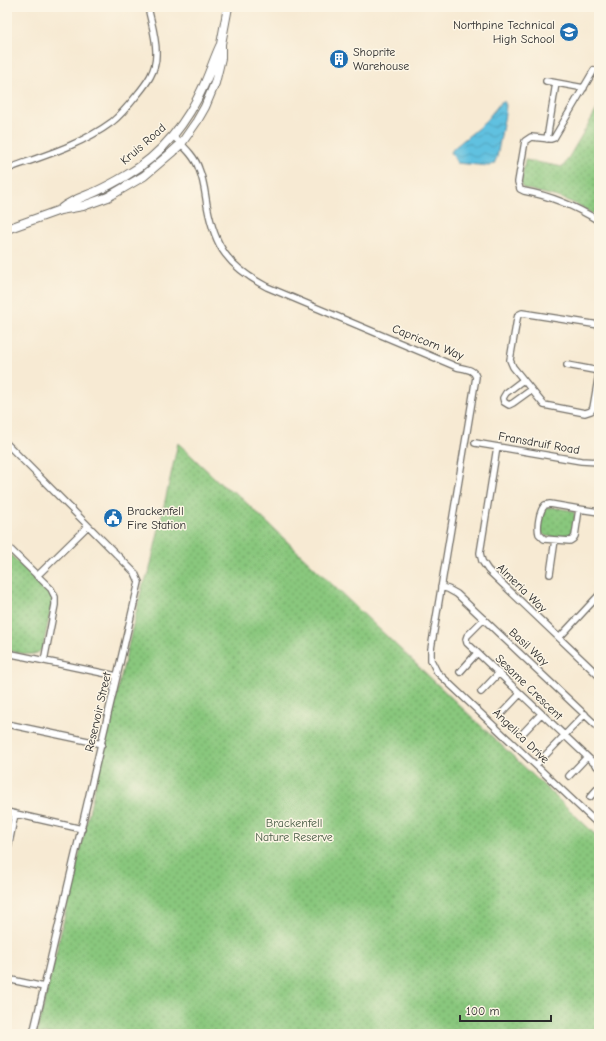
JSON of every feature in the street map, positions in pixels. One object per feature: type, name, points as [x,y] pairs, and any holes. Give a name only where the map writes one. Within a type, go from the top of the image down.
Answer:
[{"type":"street","points":[[7,169],[82,140],[108,124],[124,111],[148,81],[155,66],[155,46],[148,7]]},
{"type":"street","name":"Kruis Road","points":[[7,229],[60,210],[83,206],[108,197],[130,185],[156,167],[180,144],[201,114],[215,83],[221,58],[221,44],[228,7]]},
{"type":"street","name":"Kruis Road","points":[[60,210],[72,201],[107,186],[129,174],[150,158],[173,136],[194,106],[205,85],[221,44]]},
{"type":"street","points":[[594,70],[554,138],[547,139],[531,137],[525,140],[518,182],[520,189],[524,192],[547,196],[569,204],[599,220]]},
{"type":"street","points":[[546,81],[584,88]]},
{"type":"street","points":[[547,139],[556,83]]},
{"type":"street","points":[[173,136],[180,144]]},
{"type":"street","name":"Capricorn Way","points":[[180,144],[194,159],[199,169],[210,223],[216,239],[227,257],[236,267],[252,279],[267,287],[475,373],[476,377],[431,649],[431,660]]},
{"type":"street","points":[[567,365],[599,372],[593,408],[589,412],[585,413],[542,404],[513,367],[510,360],[517,319],[520,314],[523,313],[599,326]]},
{"type":"street","points":[[523,380],[506,393],[503,398],[504,402],[510,405],[531,390]]},
{"type":"street","name":"Fransdruif Road","points":[[475,443],[581,461],[599,462]]},
{"type":"street","name":"Reservoir Street","points":[[7,444],[135,573],[139,580],[118,676],[33,1034]]},
{"type":"street","name":"Almeria Way","points":[[497,447],[480,553],[482,561],[488,570],[599,676]]},
{"type":"street","points":[[579,509],[573,539],[569,541],[542,538],[538,533],[541,510],[543,506],[550,504],[599,512]]},
{"type":"street","points":[[37,576],[88,526]]},
{"type":"street","points":[[550,574],[555,540]]},
{"type":"street","points":[[7,546],[53,592],[56,601],[44,661]]},
{"type":"street","name":"Basil Way","points":[[441,587],[448,588],[457,594],[599,728]]},
{"type":"street","points":[[559,638],[599,595]]},
{"type":"street","name":"Sesame Crescent","points":[[484,619],[466,639],[467,643],[599,768]]},
{"type":"street","points":[[7,653],[118,676]]},
{"type":"street","points":[[460,672],[478,653]]},
{"type":"street","name":"Angelica Drive","points":[[431,660],[437,672],[599,825]]},
{"type":"street","points":[[481,692],[499,673]]},
{"type":"street","points":[[502,713],[520,694]]},
{"type":"street","points":[[523,733],[541,714]]},
{"type":"street","points":[[536,765],[585,714]]},
{"type":"street","points":[[7,724],[102,744]]},
{"type":"street","points":[[569,776],[587,757]]},
{"type":"street","points":[[590,797],[599,787]]},
{"type":"street","points":[[7,812],[82,829]]},
{"type":"street","points":[[7,853],[15,814]]},
{"type":"street","points":[[7,979],[44,987]]},
{"type":"green space","points":[[599,106],[599,218],[580,206],[561,198],[523,188],[521,183],[525,160],[563,167]]},
{"type":"green space","name":"Brackenfell Nature Reserve","points":[[178,443],[222,485],[237,494],[599,838],[599,1034],[37,1034],[142,587],[149,573]]},
{"type":"green space","points":[[550,507],[574,512],[575,517],[573,535],[570,538],[566,539],[545,536],[542,533],[540,529],[543,512],[546,508]]},
{"type":"green space","points":[[7,551],[49,593],[52,598],[43,647],[36,653],[27,654],[7,650]]},
{"type":"water","points":[[504,101],[506,105],[505,114],[497,157],[494,164],[489,166],[457,163],[451,152],[454,148],[483,124],[501,102]]},
{"type":"place","name":"Northpine Technical High School","points":[[569,32]]},
{"type":"place","name":"Shoprite Warehouse","points":[[339,59]]},
{"type":"place","name":"Brackenfell Fire Station","points":[[113,518]]}]
